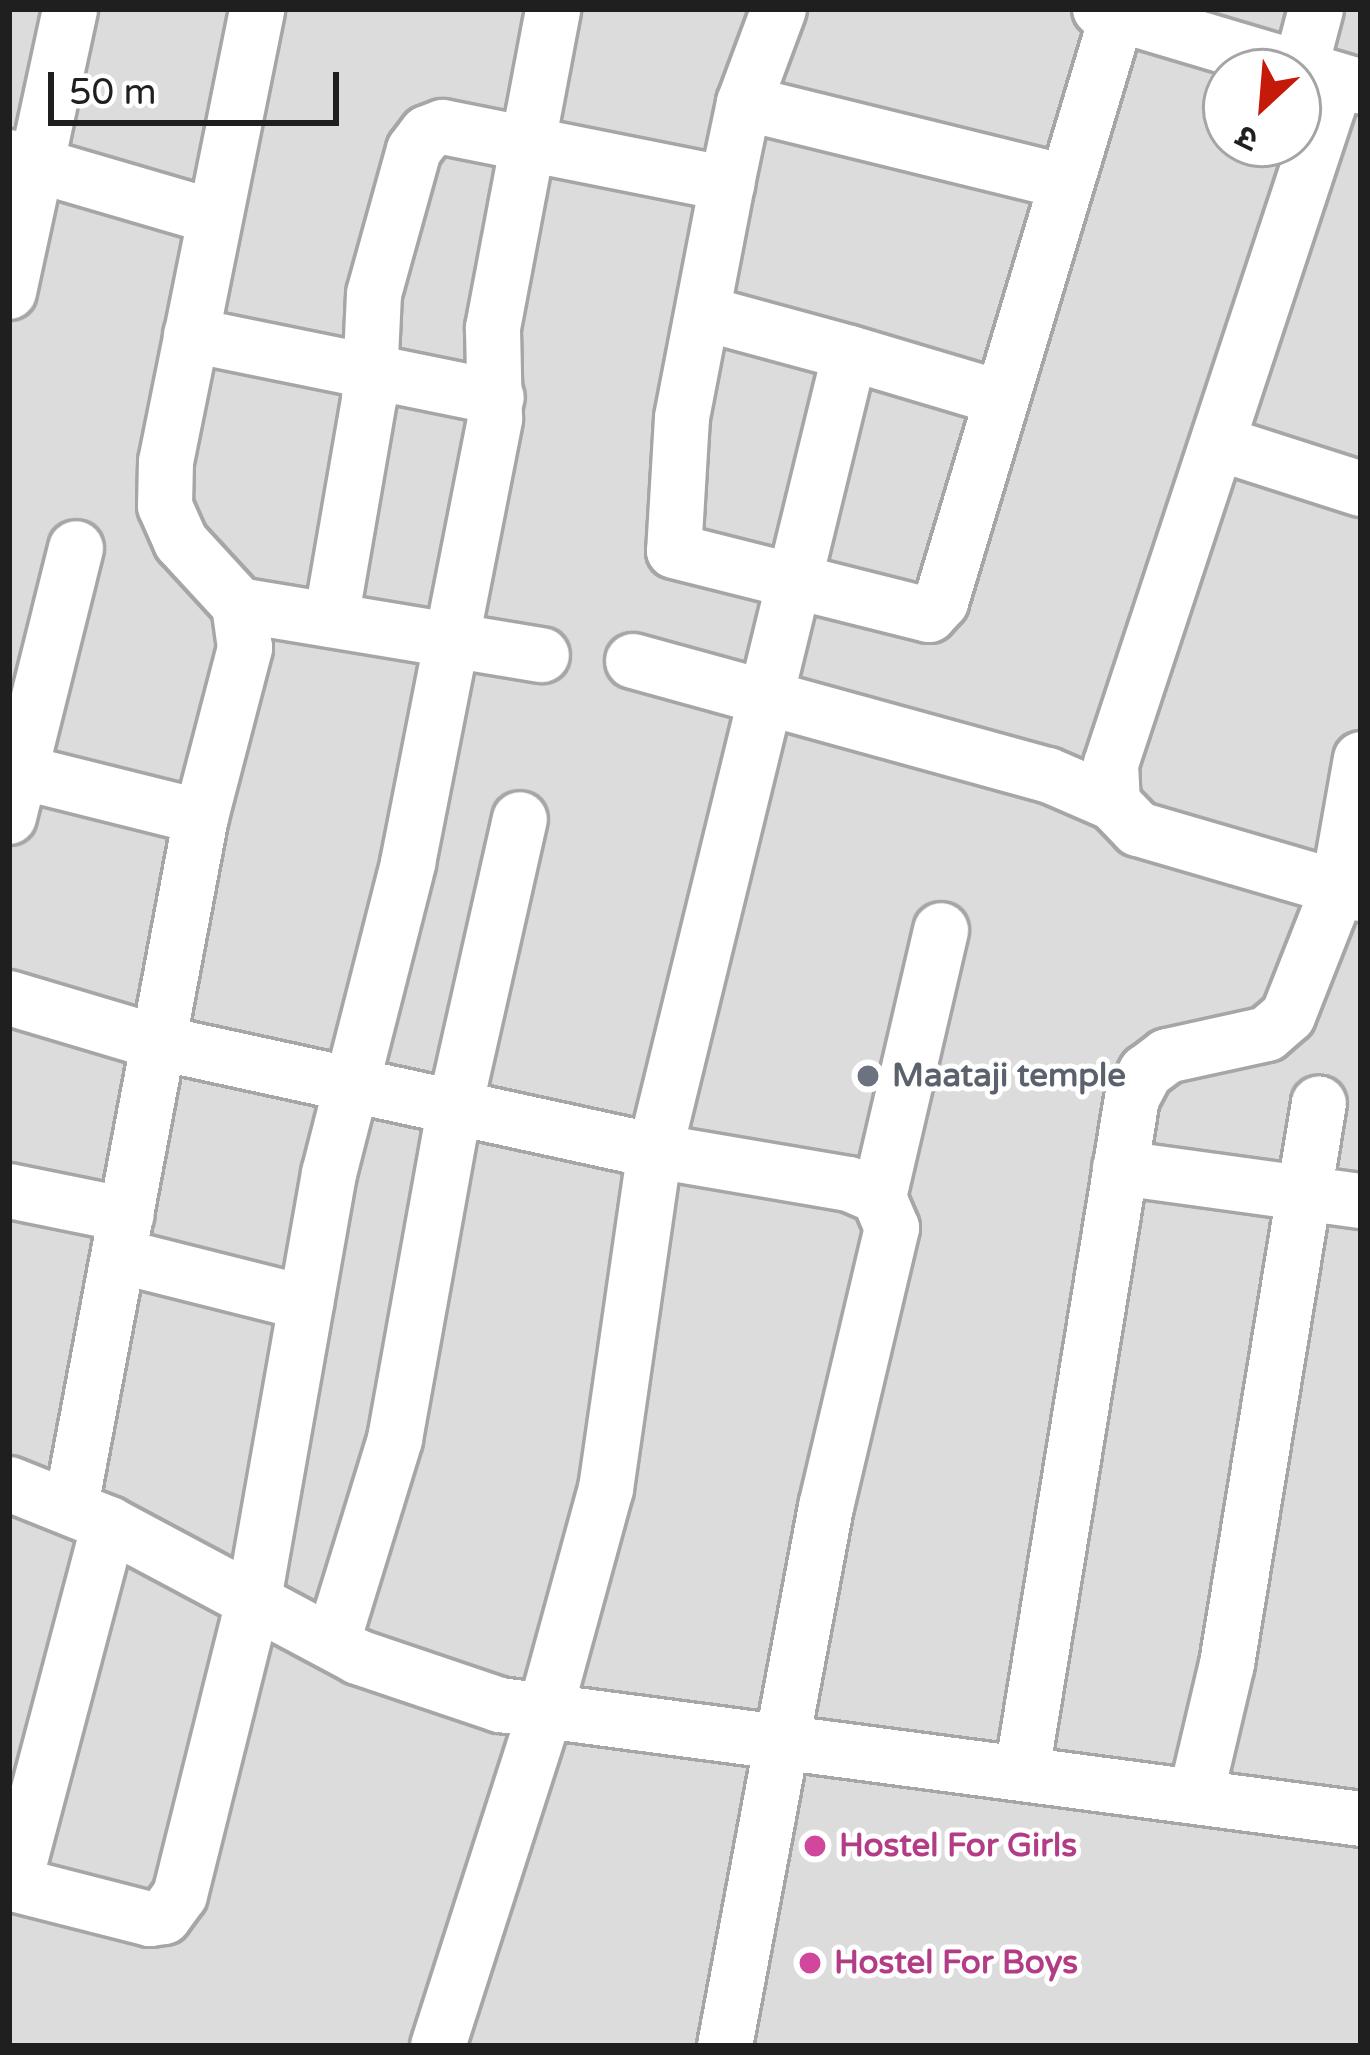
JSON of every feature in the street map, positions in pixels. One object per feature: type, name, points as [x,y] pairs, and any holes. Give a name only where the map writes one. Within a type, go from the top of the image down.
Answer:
[{"type":"street","points":[[9,292],[23,161],[70,9]]},
{"type":"street","points":[[257,9],[191,335],[164,506],[181,542],[239,604],[245,648],[201,817],[123,1236],[90,1515],[12,1883],[164,1917],[180,1895],[254,1599],[350,1084],[408,862],[497,397],[493,328],[553,9]]},
{"type":"street","points":[[779,9],[744,103],[727,184],[682,418],[674,551],[715,567],[796,578],[929,615],[941,602],[1112,10],[1333,79]]},
{"type":"street","points":[[1113,803],[1112,764],[1221,444],[1333,79],[1316,9]]},
{"type":"street","points":[[744,103],[1066,182]]},
{"type":"street","points":[[331,620],[370,371],[374,294],[414,150],[427,133],[443,127],[727,184]]},
{"type":"street","points":[[23,161],[214,217]]},
{"type":"street","points":[[703,313],[1001,398]]},
{"type":"street","points":[[191,335],[497,397]]},
{"type":"street","points":[[438,2046],[544,1715],[606,1489],[656,1151],[850,353]]},
{"type":"street","points":[[1221,444],[1361,489]]},
{"type":"street","points":[[76,548],[12,786],[201,817]]},
{"type":"street","points":[[239,604],[542,655]]},
{"type":"street","points":[[633,661],[1048,775],[1113,803],[1138,830],[1349,891]]},
{"type":"street","points":[[1022,1772],[1132,1098],[1146,1072],[1167,1056],[1267,1034],[1288,1016],[1349,891],[1361,759]]},
{"type":"street","points":[[333,1641],[395,1439],[454,1107],[520,818]]},
{"type":"street","points":[[724,2046],[826,1507],[892,1228],[879,1197],[940,930]]},
{"type":"street","points":[[9,998],[160,1043],[656,1151],[849,1184],[879,1197]]},
{"type":"street","points":[[1196,1795],[1227,1664],[1319,1103]]},
{"type":"street","points":[[1120,1168],[1305,1197],[1361,1201]]},
{"type":"street","points":[[9,1191],[306,1304]]},
{"type":"street","points":[[9,1484],[90,1515],[421,1683],[544,1715],[785,1738],[1361,1819]]},
{"type":"shaded area","points":[[9,9],[1361,9],[1361,2046],[9,2046]]},
{"type":"place","name":"Maataji temple","points":[[868,1076]]},
{"type":"place","name":"Hostel For Girls","points":[[815,1846]]},
{"type":"place","name":"Hostel For Boys","points":[[810,1963]]}]
